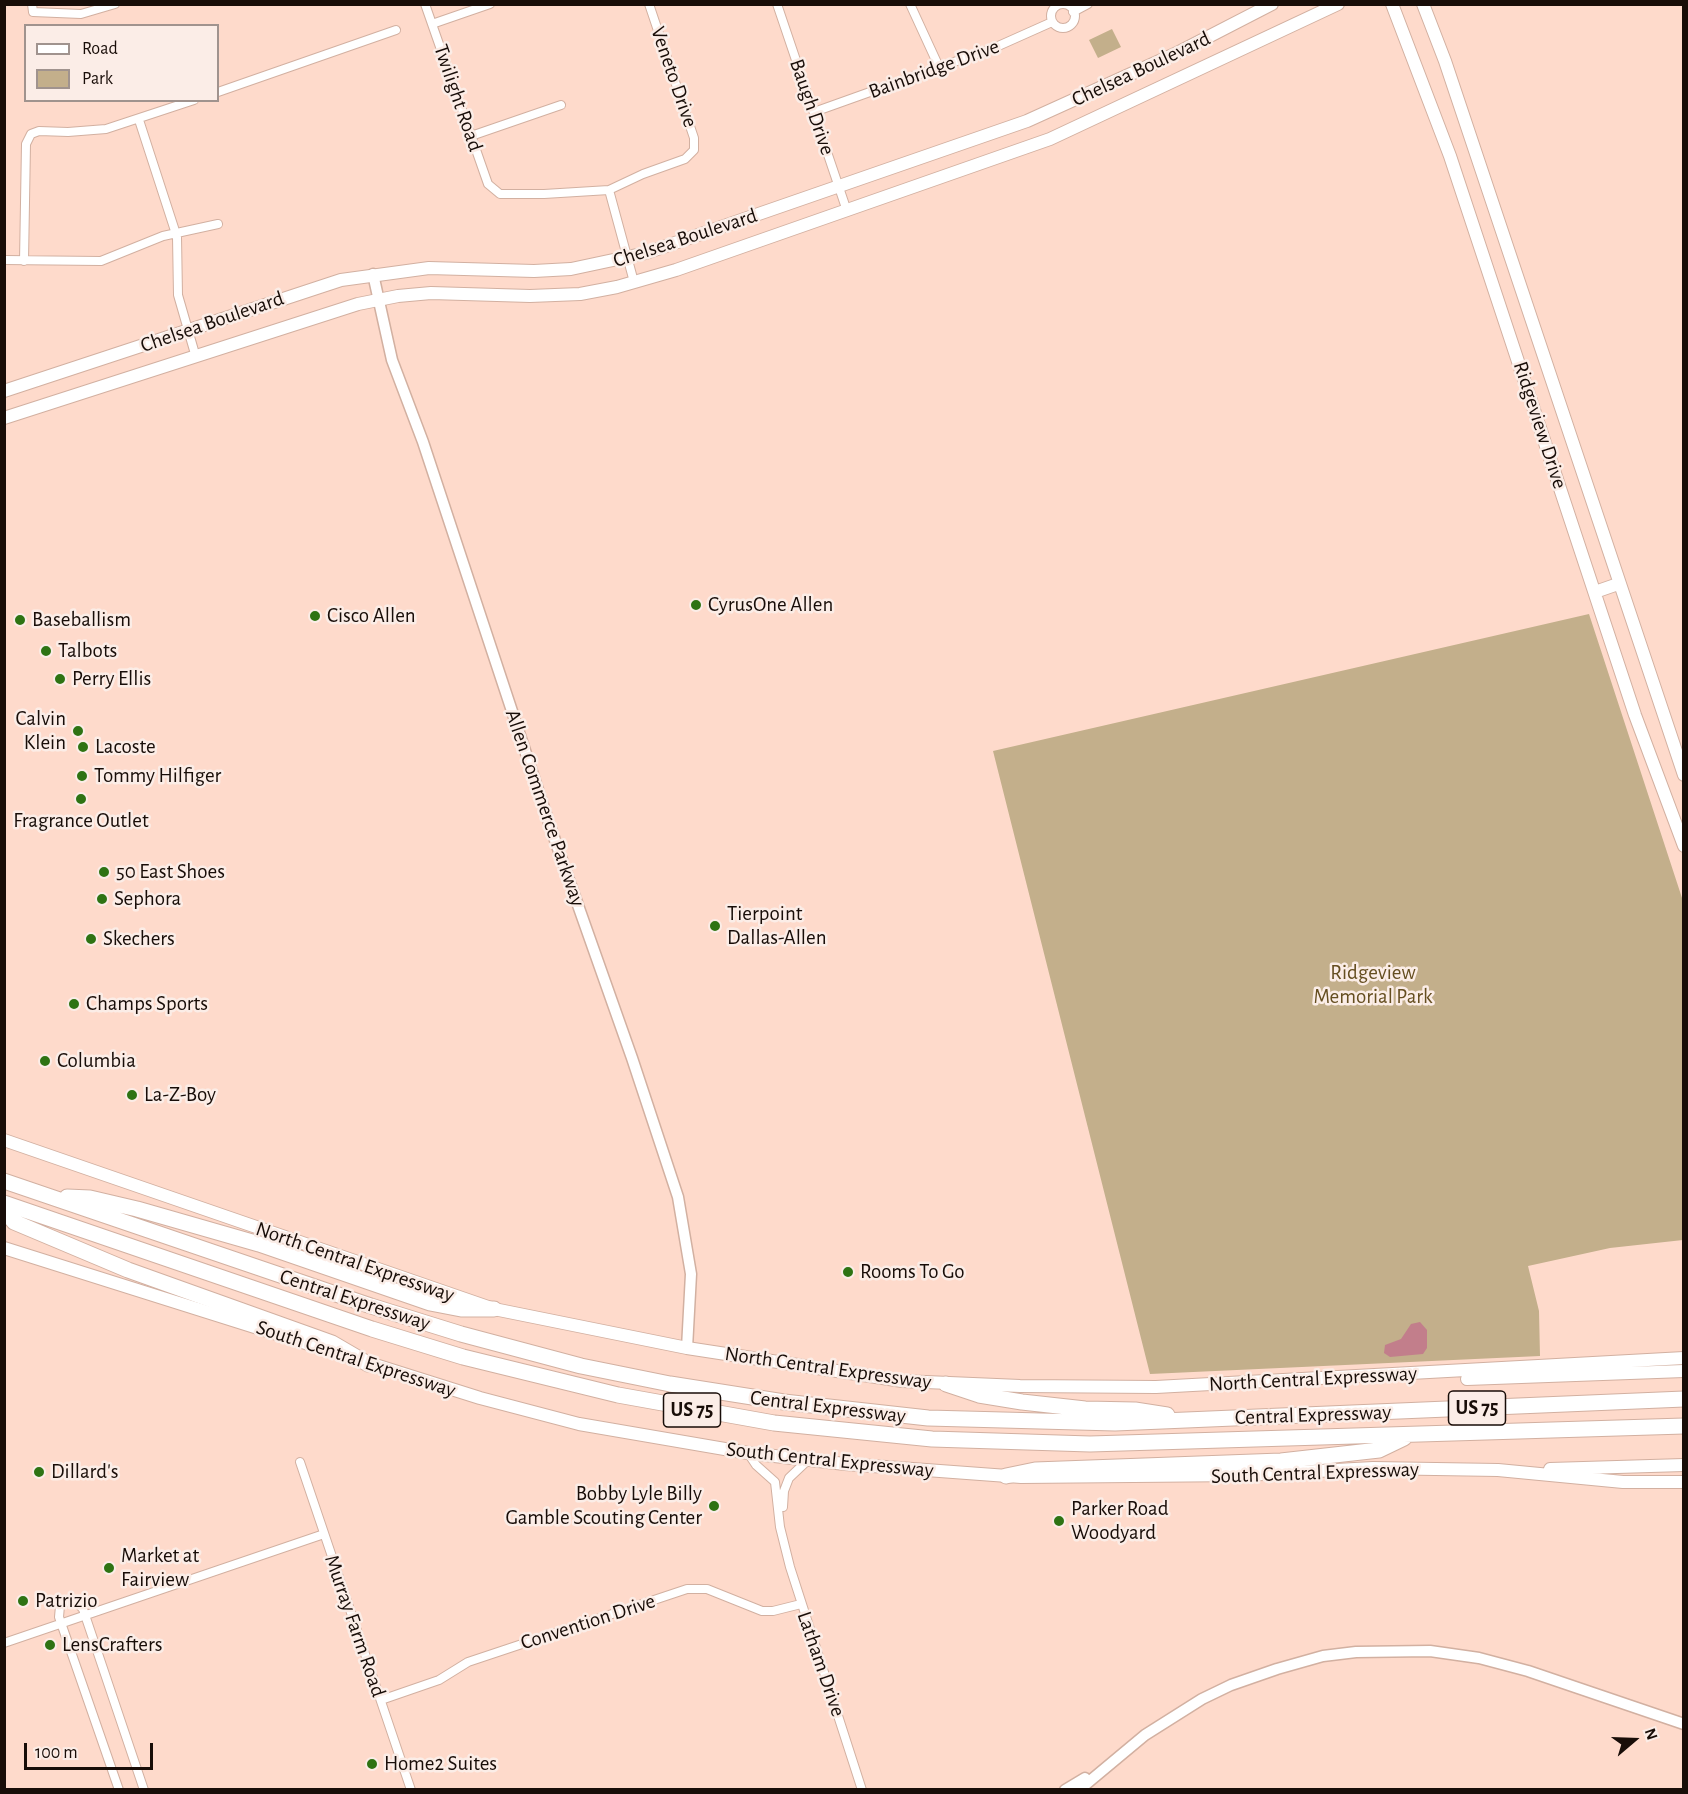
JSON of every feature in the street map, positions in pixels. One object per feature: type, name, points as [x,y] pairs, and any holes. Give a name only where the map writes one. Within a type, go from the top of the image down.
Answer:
[{"type":"highway","name":"Central Expressway","points":[[4,1181],[461,1334],[571,1363],[670,1384],[784,1402],[928,1418],[1071,1423],[1683,1399]]},
{"type":"highway","points":[[46,1195],[90,1198],[137,1209],[259,1244],[430,1303],[461,1309],[494,1309]]},
{"type":"highway","name":"Central Expressway","points":[[4,1203],[433,1349],[576,1386],[711,1413],[869,1434],[995,1443],[1122,1444],[1683,1426]]},
{"type":"highway","points":[[4,1210],[14,1222],[118,1266],[332,1343],[368,1364]]},
{"type":"highway","points":[[946,1384],[979,1395],[1011,1400],[1085,1409],[1135,1410],[1193,1420]]},
{"type":"highway","points":[[1006,1476],[1035,1470],[1281,1461],[1379,1450],[1409,1435]]},
{"type":"main road","name":"Chelsea Boulevard","points":[[4,391],[314,288],[373,274],[443,267],[558,270],[628,258],[1046,113],[1175,54],[1272,4]]},
{"type":"main road","name":"Chelsea Boulevard","points":[[4,418],[195,354],[377,300],[431,293],[573,295],[676,270],[1050,139],[1338,4]]},
{"type":"main road","name":"Ridgeview Drive","points":[[1392,4],[1450,156],[1635,716],[1683,846]]},
{"type":"main road","name":"Ridgeview Drive","points":[[1423,4],[1448,72],[1683,775]]},
{"type":"main road","points":[[1595,592],[1618,584]]},
{"type":"main road","name":"North Central Expressway","points":[[4,1140],[494,1309],[687,1348],[861,1375],[946,1384],[1156,1387],[1683,1358]]},
{"type":"main road","name":"South Central Expressway","points":[[4,1248],[480,1398],[579,1424],[748,1453],[1006,1476],[1163,1477],[1373,1468],[1498,1470],[1623,1482],[1683,1482]]},
{"type":"main road","points":[[1400,1375],[1440,1380],[1683,1371]]},
{"type":"main road","points":[[1498,1470],[1683,1465]]},
{"type":"street","points":[[33,8],[81,14],[115,4]]},
{"type":"street","name":"Twilight Road","points":[[425,4],[488,184],[493,190],[500,194],[609,190]]},
{"type":"street","points":[[432,24],[490,4]]},
{"type":"street","name":"Veneto Drive","points":[[609,190],[643,174],[686,159],[694,150],[694,138],[649,4]]},
{"type":"street","name":"Baugh Drive","points":[[777,4],[847,211]]},
{"type":"street","points":[[910,4],[939,67]]},
{"type":"street","name":"Bainbridge Drive","points":[[814,112],[939,67],[1052,22],[1059,28],[1067,28],[1074,19],[1073,12],[1088,4]]},
{"type":"street","points":[[1052,22],[1051,16],[1055,6],[1064,5],[1073,12]]},
{"type":"street","points":[[219,92],[396,30]]},
{"type":"street","points":[[24,261],[27,144],[31,134],[39,131],[68,132],[106,129],[188,102]]},
{"type":"street","points":[[471,136],[561,105]]},
{"type":"street","points":[[139,120],[176,233],[178,295],[195,354]]},
{"type":"street","points":[[609,190],[634,282]]},
{"type":"street","points":[[4,260],[101,261],[176,233],[218,224]]},
{"type":"street","name":"Allen Commerce Parkway","points":[[373,274],[377,300],[396,372],[423,442],[550,826],[676,1190],[687,1238],[691,1274],[687,1348]]},
{"type":"street","name":"Latham Drive","points":[[748,1453],[756,1465],[775,1482],[783,1537],[801,1604],[862,1790]]},
{"type":"street","name":"Latham Drive","points":[[783,1537],[786,1485],[808,1460]]},
{"type":"street","name":"Murray Farm Road","points":[[300,1462],[411,1790]]},
{"type":"street","points":[[4,1643],[324,1534]]},
{"type":"street","name":"Convention Drive","points":[[381,1700],[439,1680],[468,1662],[687,1589],[706,1589],[762,1611],[773,1611],[801,1604]]},
{"type":"street","points":[[119,1790],[58,1612],[60,1606],[70,1600],[80,1604],[85,1615],[144,1790]]},
{"type":"street","points":[[1079,1790],[1168,1719],[1231,1685],[1304,1661],[1356,1652],[1409,1650],[1467,1655],[1528,1671],[1681,1723]]},
{"type":"street","points":[[1065,1790],[1104,1768]]},
{"type":"green space","points":[[1112,29],[1121,47],[1098,58],[1089,40]]},
{"type":"green space","name":"Ridgeview Memorial Park","points":[[1589,614],[1683,901],[1683,1240],[1610,1248],[1528,1266],[1539,1311],[1540,1356],[1150,1374],[993,751]]},
{"type":"shaded area","points":[[1420,1322],[1427,1330],[1427,1348],[1423,1354],[1390,1357],[1384,1353],[1385,1345],[1401,1339],[1411,1324]]},
{"type":"place","name":"CyrusOne Allen","points":[[696,605]]},
{"type":"place","name":"Cisco Allen","points":[[315,616]]},
{"type":"place","name":"Baseballism","points":[[20,620]]},
{"type":"place","name":"Talbots","points":[[46,651]]},
{"type":"place","name":"Perry Ellis","points":[[60,679]]},
{"type":"place","name":"Calvin Klein","points":[[78,731]]},
{"type":"place","name":"Lacoste","points":[[83,747]]},
{"type":"place","name":"Tommy Hilfiger","points":[[82,776]]},
{"type":"place","name":"Fragrance Outlet","points":[[81,799]]},
{"type":"place","name":"50 East Shoes","points":[[104,872]]},
{"type":"place","name":"Sephora","points":[[102,899]]},
{"type":"place","name":"Tierpoint Dallas-Allen","points":[[715,926]]},
{"type":"place","name":"Skechers","points":[[91,939]]},
{"type":"place","name":"Champs Sports","points":[[74,1004]]},
{"type":"place","name":"Columbia","points":[[45,1061]]},
{"type":"place","name":"La-Z-Boy","points":[[132,1095]]},
{"type":"place","name":"Rooms To Go","points":[[848,1272]]},
{"type":"place","name":"Dillard's","points":[[39,1472]]},
{"type":"place","name":"Bobby Lyle Billy Gamble Scouting Center","points":[[714,1506]]},
{"type":"place","name":"Parker Road Woodyard","points":[[1059,1521]]},
{"type":"place","name":"Market at Fairview","points":[[109,1568]]},
{"type":"place","name":"Patrizio","points":[[23,1601]]},
{"type":"place","name":"LensCrafters","points":[[50,1645]]},
{"type":"place","name":"Home2 Suites","points":[[372,1764]]}]
